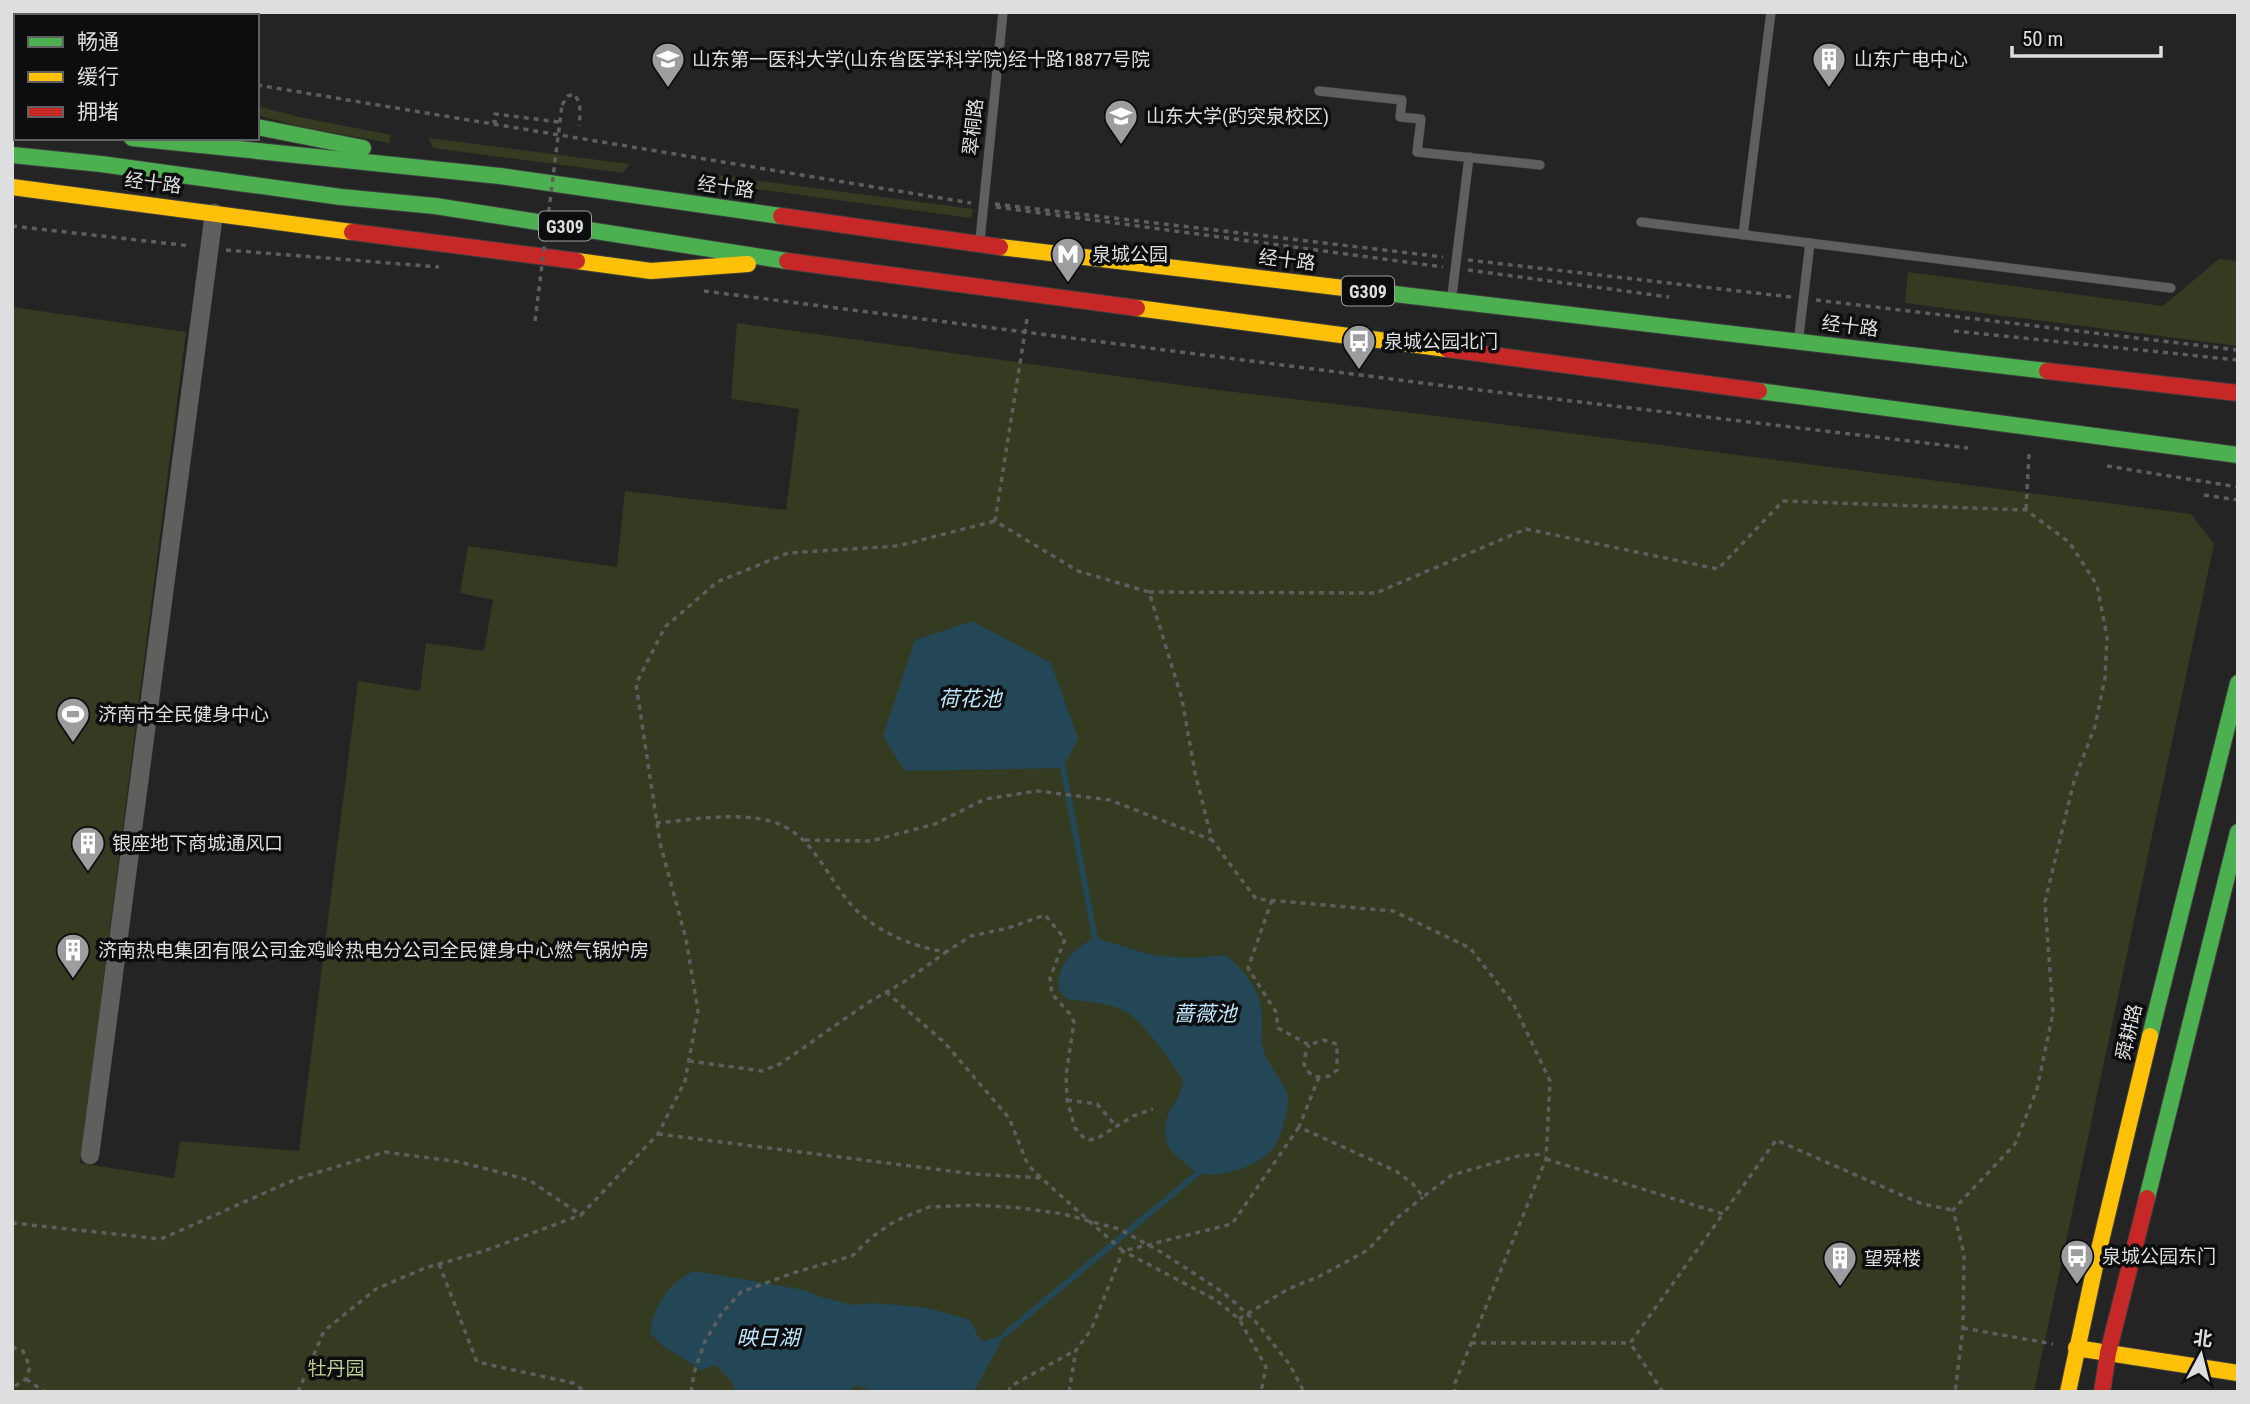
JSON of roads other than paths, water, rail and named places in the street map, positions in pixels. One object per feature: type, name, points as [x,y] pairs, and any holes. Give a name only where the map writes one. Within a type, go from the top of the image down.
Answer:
[{"type":"main road","name":"经十路","points":[[259,127],[500,176]]},
{"type":"main road","name":"经十路","points":[[151,140],[500,176],[979,245],[2238,393]]},
{"type":"main road","name":"经十路","points":[[12,155],[101,164],[341,197],[435,206],[789,261],[2238,455]]},
{"type":"main road","name":"经十路","points":[[12,187],[651,271],[789,261]]},
{"type":"main road","name":"舜耕路","points":[[2068,1392],[2076,1348],[2168,963],[2238,683]]},
{"type":"main road","points":[[2102,1392],[2108,1353],[2238,832]]},
{"type":"main road","points":[[2076,1348],[2238,1373]]},
{"type":"street","points":[[89,1154],[214,213]]},
{"type":"lane","name":"翠桐路","points":[[979,245],[1003,12]]},
{"type":"lane","points":[[1743,235],[1771,12]]},
{"type":"lane","points":[[1319,91],[1402,100],[1400,117],[1421,120],[1417,152],[1540,165]]},
{"type":"lane","points":[[1451,300],[1469,157]]},
{"type":"lane","points":[[1641,222],[2172,288]]},
{"type":"lane","points":[[1798,341],[1810,243]]},
{"type":"water","name":"荷花池","points":[[972,621],[1051,663],[1078,738],[1063,768],[905,771],[883,736],[915,640]]},
{"type":"water","name":"蔷薇池","points":[[1095,938],[1152,955],[1189,958],[1226,955],[1246,975],[1259,998],[1263,1049],[1288,1096],[1281,1133],[1274,1147],[1264,1157],[1247,1167],[1215,1175],[1194,1171],[1171,1150],[1166,1139],[1166,1122],[1179,1096],[1183,1080],[1172,1063],[1149,1033],[1126,1012],[1105,1004],[1067,999],[1058,989],[1061,972],[1068,958]]},
{"type":"water","name":"映日湖","points":[[694,1271],[804,1290],[853,1305],[874,1303],[929,1308],[970,1320],[981,1342],[1005,1334],[974,1392],[875,1392],[857,1385],[846,1392],[734,1392],[733,1383],[716,1365],[701,1370],[663,1346],[650,1333],[655,1313],[664,1296],[677,1282]]},
{"type":"waterway","points":[[1063,768],[1095,938]]},
{"type":"waterway","points":[[1005,1334],[1198,1173]]},
{"type":"place","name":"山东第一医科大学(山东省医学科学院)经十路18877号院","points":[[668,89]]},
{"type":"place","name":"山东广电中心","points":[[1829,89]]},
{"type":"place","name":"山东大学(趵突泉校区)","points":[[1121,146]]},
{"type":"place","name":"泉城公园","points":[[1068,284]]},
{"type":"place","name":"泉城公园北门","points":[[1359,371]]},
{"type":"place","name":"济南市全民健身中心","points":[[73,744]]},
{"type":"place","name":"银座地下商城通风口","points":[[88,873]]},
{"type":"place","name":"济南热电集团有限公司金鸡岭热电分公司全民健身中心燃气锅炉房","points":[[73,980]]},
{"type":"place","name":"泉城公园东门","points":[[2077,1286]]},
{"type":"place","name":"望舜楼","points":[[1840,1288]]},
{"type":"park label","name":"牡丹园","points":[[336,1368]]}]
